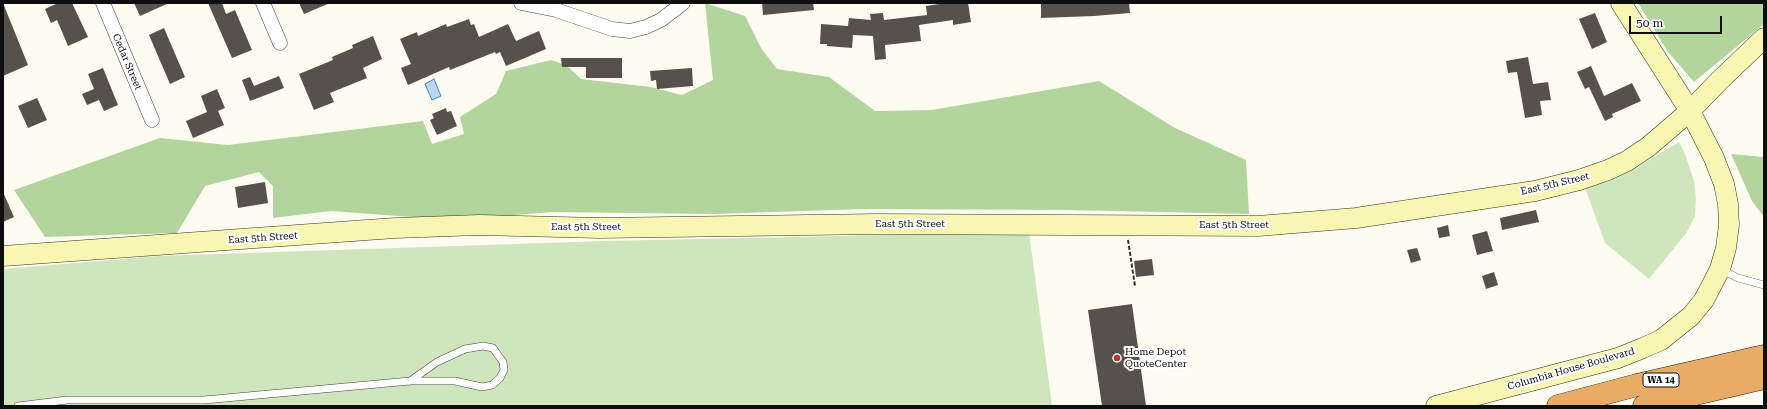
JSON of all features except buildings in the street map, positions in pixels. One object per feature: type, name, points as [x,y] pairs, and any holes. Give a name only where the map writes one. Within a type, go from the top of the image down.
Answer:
[{"type":"highway","name":"WA 14","points":[[1558,406],[1733,362],[1764,356]]},
{"type":"highway","name":"WA 14","points":[[1644,406],[1764,378]]},
{"type":"street","name":"Cedar Street","points":[[103,3],[152,120]]},
{"type":"street","points":[[263,3],[280,43]]},
{"type":"street","points":[[520,3],[556,10],[612,29],[630,31],[646,27],[661,20],[683,3]]},
{"type":"street","name":"Columbia House Boulevard","points":[[1436,406],[1618,358],[1661,340],[1691,316],[1704,300],[1720,269],[1726,248],[1728,225],[1728,204],[1724,184],[1714,158],[1690,111],[1621,3]]},
{"type":"street","name":"East 5th Street","points":[[3,256],[395,228],[479,225],[600,228],[870,224],[1258,226],[1356,218],[1535,191],[1578,180],[1608,170],[1627,161],[1648,147],[1690,111],[1764,38]]},
{"type":"lane","points":[[1720,269],[1738,278],[1764,285]]},
{"type":"lane","points":[[18,406],[67,400],[204,400],[410,381],[455,381],[482,387],[492,386],[500,378],[504,370],[503,362],[493,348],[483,346],[465,350],[437,362],[410,381]]},
{"type":"path","points":[[1129,245],[1135,286]]},
{"type":"green space","points":[[705,3],[745,16],[761,48],[777,69],[829,77],[875,111],[932,110],[1099,81],[1175,128],[1246,160],[1249,214],[1065,210],[861,209],[715,214],[553,212],[452,220],[331,211],[273,218],[273,186],[259,172],[205,186],[177,233],[45,237],[14,190],[160,138],[228,145],[423,121],[432,144],[464,134],[460,117],[496,94],[506,71],[551,60],[566,65],[581,79],[651,87],[682,95],[713,80]]},
{"type":"green space","points":[[1638,3],[1764,3],[1764,24],[1694,82],[1668,52]]},
{"type":"green space","points":[[1679,142],[1685,154],[1694,181],[1696,199],[1695,216],[1687,232],[1649,279],[1605,243],[1585,188],[1610,181],[1631,171]]},
{"type":"green space","points":[[1731,154],[1764,157],[1764,217],[1752,201]]},
{"type":"green space","points":[[1029,232],[1052,406],[3,406],[3,269],[158,256],[604,241]]},
{"type":"water","points":[[434,79],[441,96],[432,100],[425,84]]},
{"type":"place","name":"Home Depot QuoteCenter","points":[[1117,358]]}]
